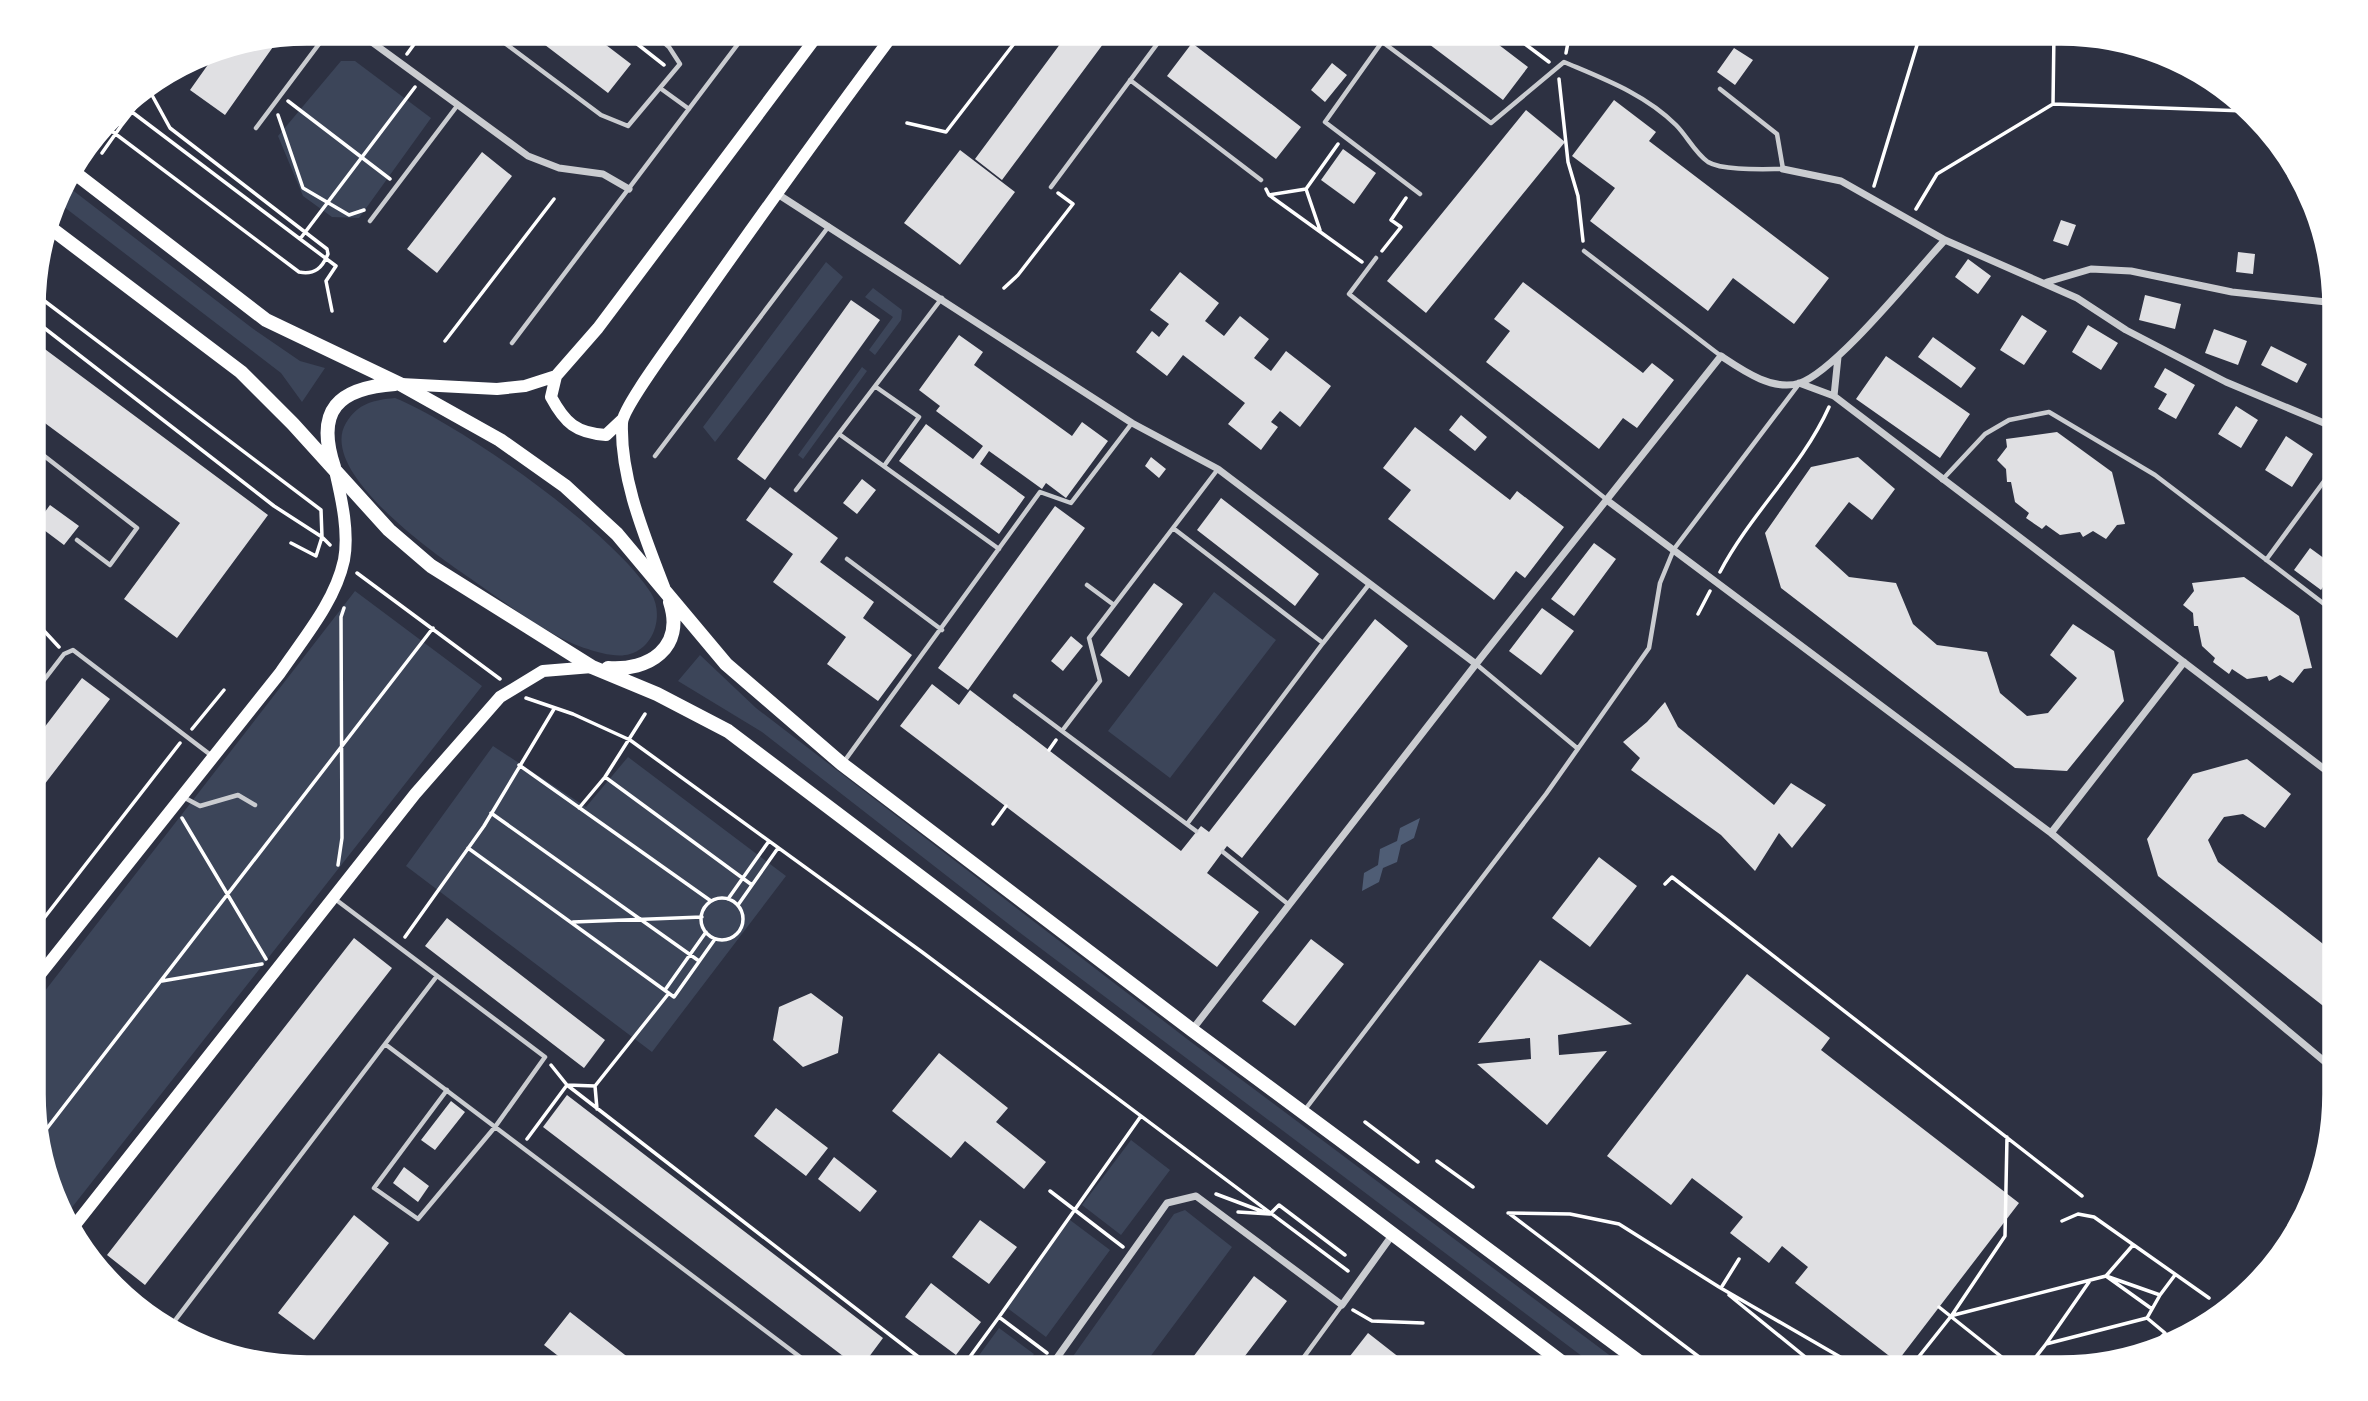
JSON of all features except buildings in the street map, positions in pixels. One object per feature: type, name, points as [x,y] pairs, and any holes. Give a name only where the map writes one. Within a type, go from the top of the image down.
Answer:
[{"type":"main road","points":[[811,44],[659,247],[556,376],[551,397],[564,420],[589,434],[606,435],[622,420],[654,367],[775,193],[886,44]]},
{"type":"main road","points":[[79,176],[266,320],[400,384],[500,440],[565,486],[617,534],[666,591],[705,644],[842,764],[1192,1030],[1633,1357]]},
{"type":"main road","points":[[55,231],[241,372],[284,414],[336,475],[389,530],[430,566],[592,667],[657,694],[728,731],[1555,1357]]},
{"type":"main road","points":[[44,969],[280,673],[317,619],[344,560],[344,510],[328,449],[326,429],[334,409],[351,392],[368,386],[400,384],[497,389],[525,386],[556,376]]},
{"type":"main road","points":[[77,1222],[456,745],[511,688],[543,671],[592,667],[624,670],[642,666],[656,658],[673,632],[674,616],[646,540],[626,465],[622,420]]},
{"type":"street","points":[[373,44],[528,156],[559,167],[603,174],[629,189]]},
{"type":"street","points":[[1783,169],[1841,181],[1945,240],[2047,282],[2126,330],[2226,382],[2324,423]]},
{"type":"street","points":[[775,193],[942,298],[1132,423],[1218,470],[1476,664]]},
{"type":"street","points":[[1800,383],[1838,357],[1945,240]]},
{"type":"street","points":[[2047,282],[2091,269],[2131,271],[2232,292],[2324,302]]},
{"type":"street","points":[[1192,1030],[1476,664],[1721,356],[1751,376],[1774,382],[1800,383],[1834,396],[1942,481],[2324,769]]},
{"type":"street","points":[[1834,396],[1838,357]]},
{"type":"street","points":[[1608,501],[2051,833],[2324,1060]]},
{"type":"street","points":[[2051,833],[2184,662]]},
{"type":"street","points":[[1057,1357],[1167,1203],[1196,1196],[1220,1211],[1342,1304],[1393,1233]]},
{"type":"lane","points":[[256,128],[319,44]]},
{"type":"lane","points":[[506,44],[601,115],[628,126],[680,64],[666,44]]},
{"type":"lane","points":[[512,343],[738,44]]},
{"type":"lane","points":[[1051,187],[1157,44]]},
{"type":"lane","points":[[1380,44],[1325,122],[1420,194]]},
{"type":"lane","points":[[1386,44],[1490,123],[1564,62],[1622,86],[1649,103],[1676,125],[1709,163],[1736,168],[1783,169],[1776,134],[1720,89]]},
{"type":"lane","points":[[1130,80],[1261,180]]},
{"type":"lane","points":[[660,88],[689,109]]},
{"type":"lane","points":[[370,221],[457,106]]},
{"type":"lane","points":[[655,456],[830,226]]},
{"type":"lane","points":[[1584,251],[1721,356]]},
{"type":"lane","points":[[1376,258],[1349,294],[1608,501]]},
{"type":"lane","points":[[796,490],[942,298]]},
{"type":"lane","points":[[1303,1112],[1546,794],[1648,648],[1660,583],[1674,550],[1800,383]]},
{"type":"lane","points":[[876,387],[919,417],[884,466]]},
{"type":"lane","points":[[1942,481],[1985,434],[2010,420],[2049,412],[2155,475],[2324,604]]},
{"type":"lane","points":[[842,764],[1040,492],[1071,503],[1132,423]]},
{"type":"lane","points":[[839,434],[999,549]]},
{"type":"lane","points":[[44,456],[137,528],[110,565],[77,540]]},
{"type":"lane","points":[[1062,732],[1100,681],[1089,638],[1218,470]]},
{"type":"lane","points":[[2266,559],[2324,481]]},
{"type":"lane","points":[[1173,528],[1323,643]]},
{"type":"lane","points":[[847,559],[942,630]]},
{"type":"lane","points":[[1187,824],[1370,583]]},
{"type":"lane","points":[[1087,585],[1114,605]]},
{"type":"lane","points":[[44,680],[64,654],[74,650],[212,757]]},
{"type":"lane","points":[[1476,664],[1577,748]]},
{"type":"lane","points":[[1015,696],[1196,831]]},
{"type":"lane","points":[[178,800],[200,806],[238,795],[255,805]]},
{"type":"lane","points":[[1223,852],[1288,904]]},
{"type":"lane","points":[[334,899],[545,1057],[495,1127],[418,1219],[374,1188],[447,1090]]},
{"type":"lane","points":[[174,1322],[437,976]]},
{"type":"lane","points":[[386,1044],[800,1357]]},
{"type":"lane","points":[[1304,1357],[1342,1304]]},
{"type":"path","points":[[399,64],[414,44]]},
{"type":"path","points":[[637,44],[673,72]]},
{"type":"path","points":[[907,123],[946,132],[1014,44]]},
{"type":"path","points":[[1564,62],[1568,44]]},
{"type":"path","points":[[1871,198],[1917,44]]},
{"type":"path","points":[[2053,104],[2054,44]]},
{"type":"path","points":[[300,239],[421,80]]},
{"type":"path","points":[[111,131],[299,272],[315,272],[327,259],[327,249],[170,128],[160,114],[152,94]]},
{"type":"path","points":[[280,95],[397,185]]},
{"type":"path","points":[[274,103],[303,188],[349,215],[382,205]]},
{"type":"path","points":[[1908,221],[1937,174],[2053,104],[2237,111]]},
{"type":"path","points":[[102,153],[135,107]]},
{"type":"path","points":[[132,112],[336,266],[326,281],[332,311]]},
{"type":"path","points":[[1269,195],[1306,189],[1343,136]]},
{"type":"path","points":[[1568,162],[1578,196],[1584,251]]},
{"type":"path","points":[[1261,180],[1269,195],[1369,267]]},
{"type":"path","points":[[1004,288],[1018,275],[1073,204],[1051,187]]},
{"type":"path","points":[[1306,189],[1320,232]]},
{"type":"path","points":[[1376,258],[1401,227],[1391,220],[1413,189]]},
{"type":"path","points":[[445,341],[555,199]]},
{"type":"path","points":[[44,301],[321,510],[322,537],[316,556],[291,543]]},
{"type":"path","points":[[44,328],[274,506],[322,537],[358,574],[511,688],[531,702],[630,740],[769,840],[1348,1271]]},
{"type":"path","points":[[1698,614],[1737,539],[1817,434],[1834,396]]},
{"type":"path","points":[[354,584],[358,574]]},
{"type":"path","points":[[334,899],[342,838],[341,617],[345,606]]},
{"type":"path","points":[[46,1129],[433,628]]},
{"type":"path","points":[[44,631],[64,654]]},
{"type":"path","points":[[44,918],[224,690]]},
{"type":"path","points":[[398,947],[468,848],[555,709]]},
{"type":"path","points":[[579,808],[605,777],[645,714]]},
{"type":"path","points":[[1049,750],[1056,741]]},
{"type":"path","points":[[518,765],[711,901],[728,899],[738,905],[743,915],[742,926],[736,935],[727,940],[715,939],[706,932],[702,917],[711,901]]},
{"type":"path","points":[[605,777],[752,885]]},
{"type":"path","points":[[160,981],[268,962],[227,895],[178,800]]},
{"type":"path","points":[[993,824],[1006,806]]},
{"type":"path","points":[[491,813],[699,961]]},
{"type":"path","points":[[728,899],[769,840]]},
{"type":"path","points":[[468,848],[674,997],[715,939]]},
{"type":"path","points":[[738,905],[778,848]]},
{"type":"path","points":[[1665,884],[1672,877],[2082,1196]]},
{"type":"path","points":[[571,922],[702,917]]},
{"type":"path","points":[[597,1108],[595,1086],[667,992],[706,932]]},
{"type":"path","points":[[545,1057],[567,1085],[919,1357]]},
{"type":"path","points":[[567,1085],[595,1086]]},
{"type":"path","points":[[522,1147],[567,1085]]},
{"type":"path","points":[[970,1357],[1142,1116]]},
{"type":"path","points":[[1365,1122],[1418,1162]]},
{"type":"path","points":[[1919,1357],[2006,1236],[2007,1137]]},
{"type":"path","points":[[1437,1161],[1473,1187]]},
{"type":"path","points":[[1049,1191],[1131,1253]]},
{"type":"path","points":[[1220,1211],[1270,1214],[1279,1205],[1345,1255]]},
{"type":"path","points":[[1699,1357],[1508,1213],[1570,1214],[1619,1224],[1719,1287],[1840,1357]]},
{"type":"path","points":[[2062,1220],[2078,1214],[2094,1217],[2209,1298]]},
{"type":"path","points":[[1952,1315],[2105,1276],[2133,1245]]},
{"type":"path","points":[[1719,1287],[1739,1259]]},
{"type":"path","points":[[2046,1344],[2147,1318],[2175,1275]]},
{"type":"path","points":[[2105,1276],[2160,1295]]},
{"type":"path","points":[[2105,1276],[2152,1309]]},
{"type":"path","points":[[2037,1357],[2090,1281]]},
{"type":"path","points":[[1719,1287],[1805,1357]]},
{"type":"path","points":[[1342,1304],[1372,1321],[1423,1323]]},
{"type":"path","points":[[1939,1307],[2001,1357]]},
{"type":"path","points":[[999,1317],[1046,1353]]},
{"type":"path","points":[[2147,1318],[2165,1333],[2161,1337]]},
{"type":"shaded area","points":[[341,61],[355,61],[431,118],[359,218],[332,217],[303,196],[278,136]]},
{"type":"shaded area","points":[[71,189],[252,328],[300,361],[325,368],[302,402],[281,373],[64,207]]},
{"type":"shaded area","points":[[826,262],[843,277],[715,442],[703,427]]},
{"type":"shaded area","points":[[873,288],[902,310],[901,320],[875,355],[869,350],[893,317],[865,297]]},
{"type":"shaded area","points":[[862,367],[867,371],[803,459],[798,455]]},
{"type":"shaded area","points":[[395,398],[424,412],[496,456],[605,541],[632,568],[655,601],[657,620],[646,644],[630,654],[614,655],[588,649],[557,636],[445,561],[381,506],[361,485],[348,463],[342,442],[346,423],[356,411],[373,402]]},
{"type":"shaded area","points":[[355,591],[482,686],[70,1209],[53,1163],[46,1129],[44,992]]},
{"type":"shaded area","points":[[1214,592],[1276,640],[1170,778],[1108,731]]},
{"type":"shaded area","points":[[700,655],[756,708],[1191,1042],[1612,1357],[1583,1357],[1015,929],[762,732],[678,681]]},
{"type":"shaded area","points":[[493,746],[586,807],[628,757],[786,876],[652,1052],[406,866]]},
{"type":"shaded area","points":[[1420,818],[1414,838],[1401,845],[1397,862],[1383,868],[1379,882],[1362,891],[1364,873],[1378,865],[1380,849],[1397,841],[1400,828]]},
{"type":"shaded area","points":[[1131,1140],[1170,1170],[1121,1235],[1082,1205]]},
{"type":"shaded area","points":[[1185,1210],[1232,1247],[1150,1357],[1073,1357],[1174,1214]]},
{"type":"shaded area","points":[[1070,1220],[1110,1250],[1046,1337],[1006,1307]]},
{"type":"shaded area","points":[[999,1328],[1034,1354],[1032,1357],[978,1357]]}]
